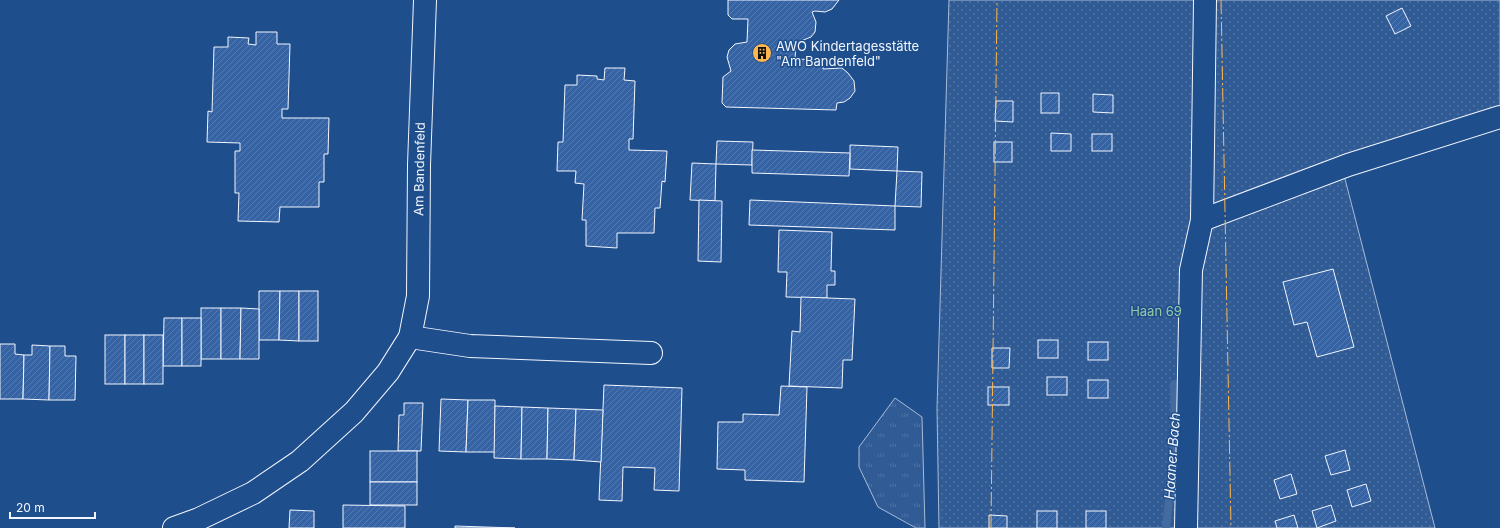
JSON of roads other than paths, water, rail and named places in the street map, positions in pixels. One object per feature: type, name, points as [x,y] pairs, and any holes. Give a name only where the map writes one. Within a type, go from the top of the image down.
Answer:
[{"type":"street","name":"Am Bandenfeld","points":[[174,528],[199,519],[254,493],[300,461],[354,412],[388,372],[410,337],[418,296],[419,165],[425,0]]},
{"type":"street","points":[[1186,528],[1191,270],[1202,220],[1205,0]]},
{"type":"street","points":[[1202,220],[1348,165],[1500,117]]},
{"type":"street","points":[[410,337],[470,346],[651,353]]},
{"type":"waterway","name":"Haaner Bach","points":[[1166,528],[1175,437],[1174,384]]},
{"type":"place","name":"AWO Kindertagesstätte \"Am Bandenfeld\"","points":[[762,53]]},
{"type":"park label","name":"Haan 69","points":[[1156,311]]}]
